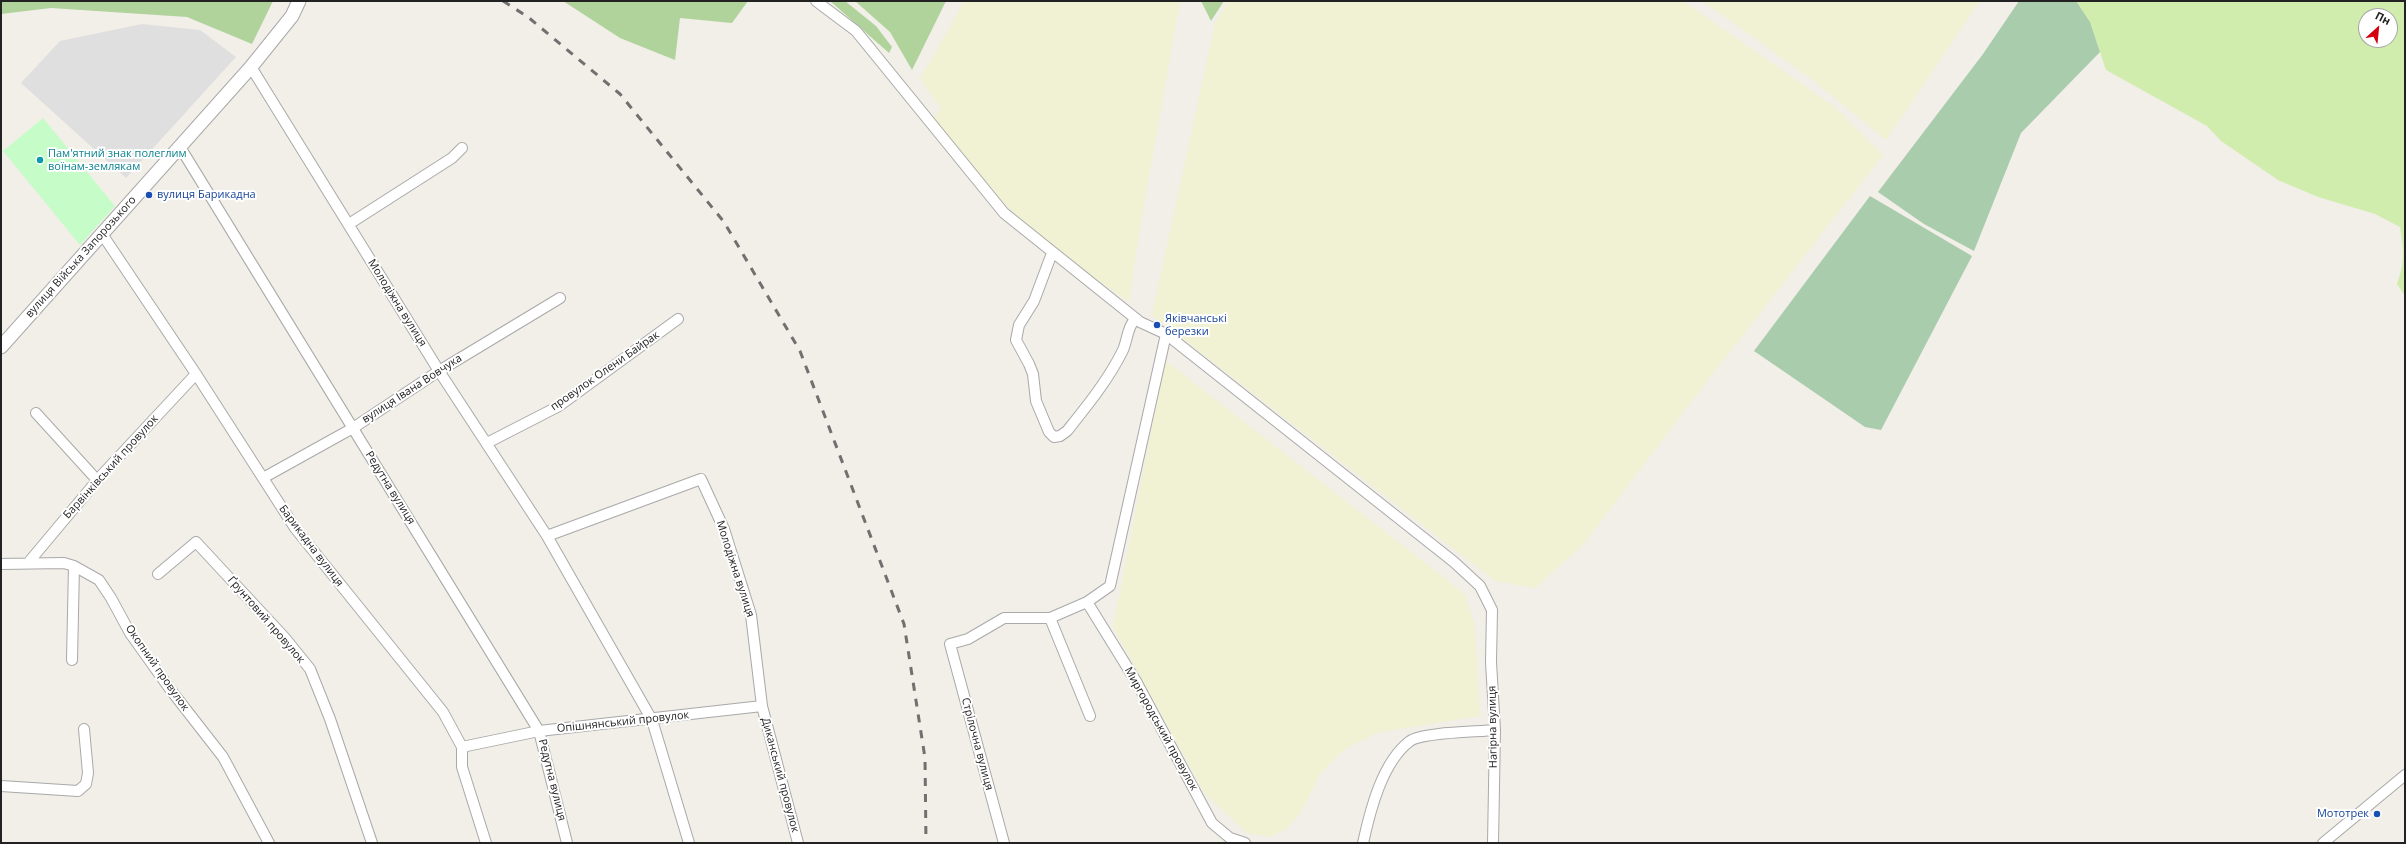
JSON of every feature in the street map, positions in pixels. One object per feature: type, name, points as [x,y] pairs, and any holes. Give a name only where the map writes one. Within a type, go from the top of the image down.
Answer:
[{"type":"street","name":"вулиця Війська Запорозького","points":[[1,347],[251,67],[292,16],[299,1]]},
{"type":"street","points":[[816,1],[856,31],[1004,213],[1135,318],[1166,334],[1110,586],[1087,602],[1050,618],[1090,716]]},
{"type":"street","name":"Молодіжна вулиця","points":[[251,67],[439,370],[547,536],[652,720],[689,843]]},
{"type":"street","name":"Редутна вулиця","points":[[180,147],[539,731],[567,843]]},
{"type":"street","points":[[349,224],[452,158],[462,148]]},
{"type":"street","name":"Барикадна вулиця","points":[[102,234],[196,374],[295,528],[443,712],[462,747],[462,767],[486,843]]},
{"type":"street","points":[[1052,253],[1034,301],[1019,325],[1016,340],[1033,374],[1036,401],[1049,432],[1054,437],[1060,436],[1066,431],[1106,379],[1123,349],[1129,326],[1135,318]]},
{"type":"street","name":"вулиця Івана Вовчука","points":[[263,478],[353,428],[439,370],[560,298]]},
{"type":"street","name":"провулок Олени Байрак","points":[[487,443],[558,406],[678,319]]},
{"type":"street","name":"Нагірна вулиця","points":[[1166,334],[1454,562],[1480,586],[1492,610],[1491,662],[1495,730],[1493,843]]},
{"type":"street","name":"Барвінківський провулок","points":[[28,563],[97,480],[196,374]]},
{"type":"street","points":[[36,413],[97,480]]},
{"type":"street","name":"Молодіжна вулиця","points":[[547,536],[701,480],[724,529],[751,615],[762,706]]},
{"type":"street","name":"Ґрунтовий провулок","points":[[158,574],[196,542],[285,638],[310,669],[330,719],[372,843]]},
{"type":"street","name":"Окопний провулок","points":[[1,564],[64,563],[74,566],[99,580],[111,598],[130,633],[222,757],[269,843]]},
{"type":"street","points":[[72,660],[74,566]]},
{"type":"street","name":"Миргородський провулок","points":[[1087,602],[1138,683],[1212,823],[1230,838],[1245,843]]},
{"type":"street","name":"Стрілочна вулиця","points":[[1004,843],[950,644],[968,639],[1004,618],[1050,618]]},
{"type":"street","name":"Опішнянський провулок","points":[[462,747],[539,731],[652,720],[762,706]]},
{"type":"street","name":"Диканський провулок","points":[[762,706],[798,843]]},
{"type":"street","points":[[1,786],[78,791],[86,784],[88,773],[84,729]]},
{"type":"street","points":[[1363,843],[1371,805],[1393,760],[1411,741],[1431,735],[1495,730]]},
{"type":"street","points":[[2323,843],[2405,775]]},
{"type":"shaded area","points":[[142,24],[200,30],[236,57],[126,178],[21,83],[60,41]]},
{"type":"green space","points":[[1,1],[273,1],[252,44],[187,17],[51,8],[1,14]]},
{"type":"green space","points":[[563,1],[748,1],[732,23],[680,18],[675,60],[620,38]]},
{"type":"green space","points":[[830,1],[845,1],[876,26],[892,47],[889,53]]},
{"type":"green space","points":[[855,1],[946,1],[912,70],[890,32]]},
{"type":"green space","points":[[963,1],[1180,1],[1140,228],[1129,302],[1080,268],[1016,215],[984,182],[933,119],[941,109],[920,78],[951,26]]},
{"type":"green space","points":[[1201,1],[1224,1],[1211,21]]},
{"type":"green space","points":[[1229,1],[1683,1],[1835,107],[1883,155],[1688,406],[1583,545],[1535,588],[1495,581],[1152,315],[1215,23]]},
{"type":"green space","points":[[1702,1],[1980,1],[1886,140],[1810,78]]},
{"type":"green space","points":[[2019,1],[2076,1],[2090,22],[2100,52],[2021,133],[1974,251],[1924,224],[1878,192],[1983,54]]},
{"type":"green space","points":[[2076,1],[2405,1],[2405,296],[2397,284],[2403,263],[2400,227],[2375,214],[2318,197],[2278,180],[2221,141],[2207,126],[2106,70],[2090,22]]},
{"type":"green space","points":[[43,118],[115,206],[80,245],[3,151]]},
{"type":"green space","points":[[1870,196],[1972,256],[1881,430],[1865,427],[1754,351]]},
{"type":"green space","points":[[1165,360],[1465,594],[1475,626],[1480,716],[1377,733],[1345,749],[1321,773],[1302,811],[1286,829],[1270,837],[1247,833],[1205,794],[1113,627]]},
{"type":"railway","points":[[503,1],[528,17],[620,94],[724,222],[800,351],[904,624],[925,758],[926,843]]},
{"type":"place","name":"Пам'ятний знак полеглим воїнам-землякам","points":[[40,160]]},
{"type":"place","name":"вулиця Барикадна","points":[[149,195]]},
{"type":"place","name":"Яківчанські березки","points":[[1157,325]]},
{"type":"place","name":"Мототрек","points":[[2377,814]]}]
